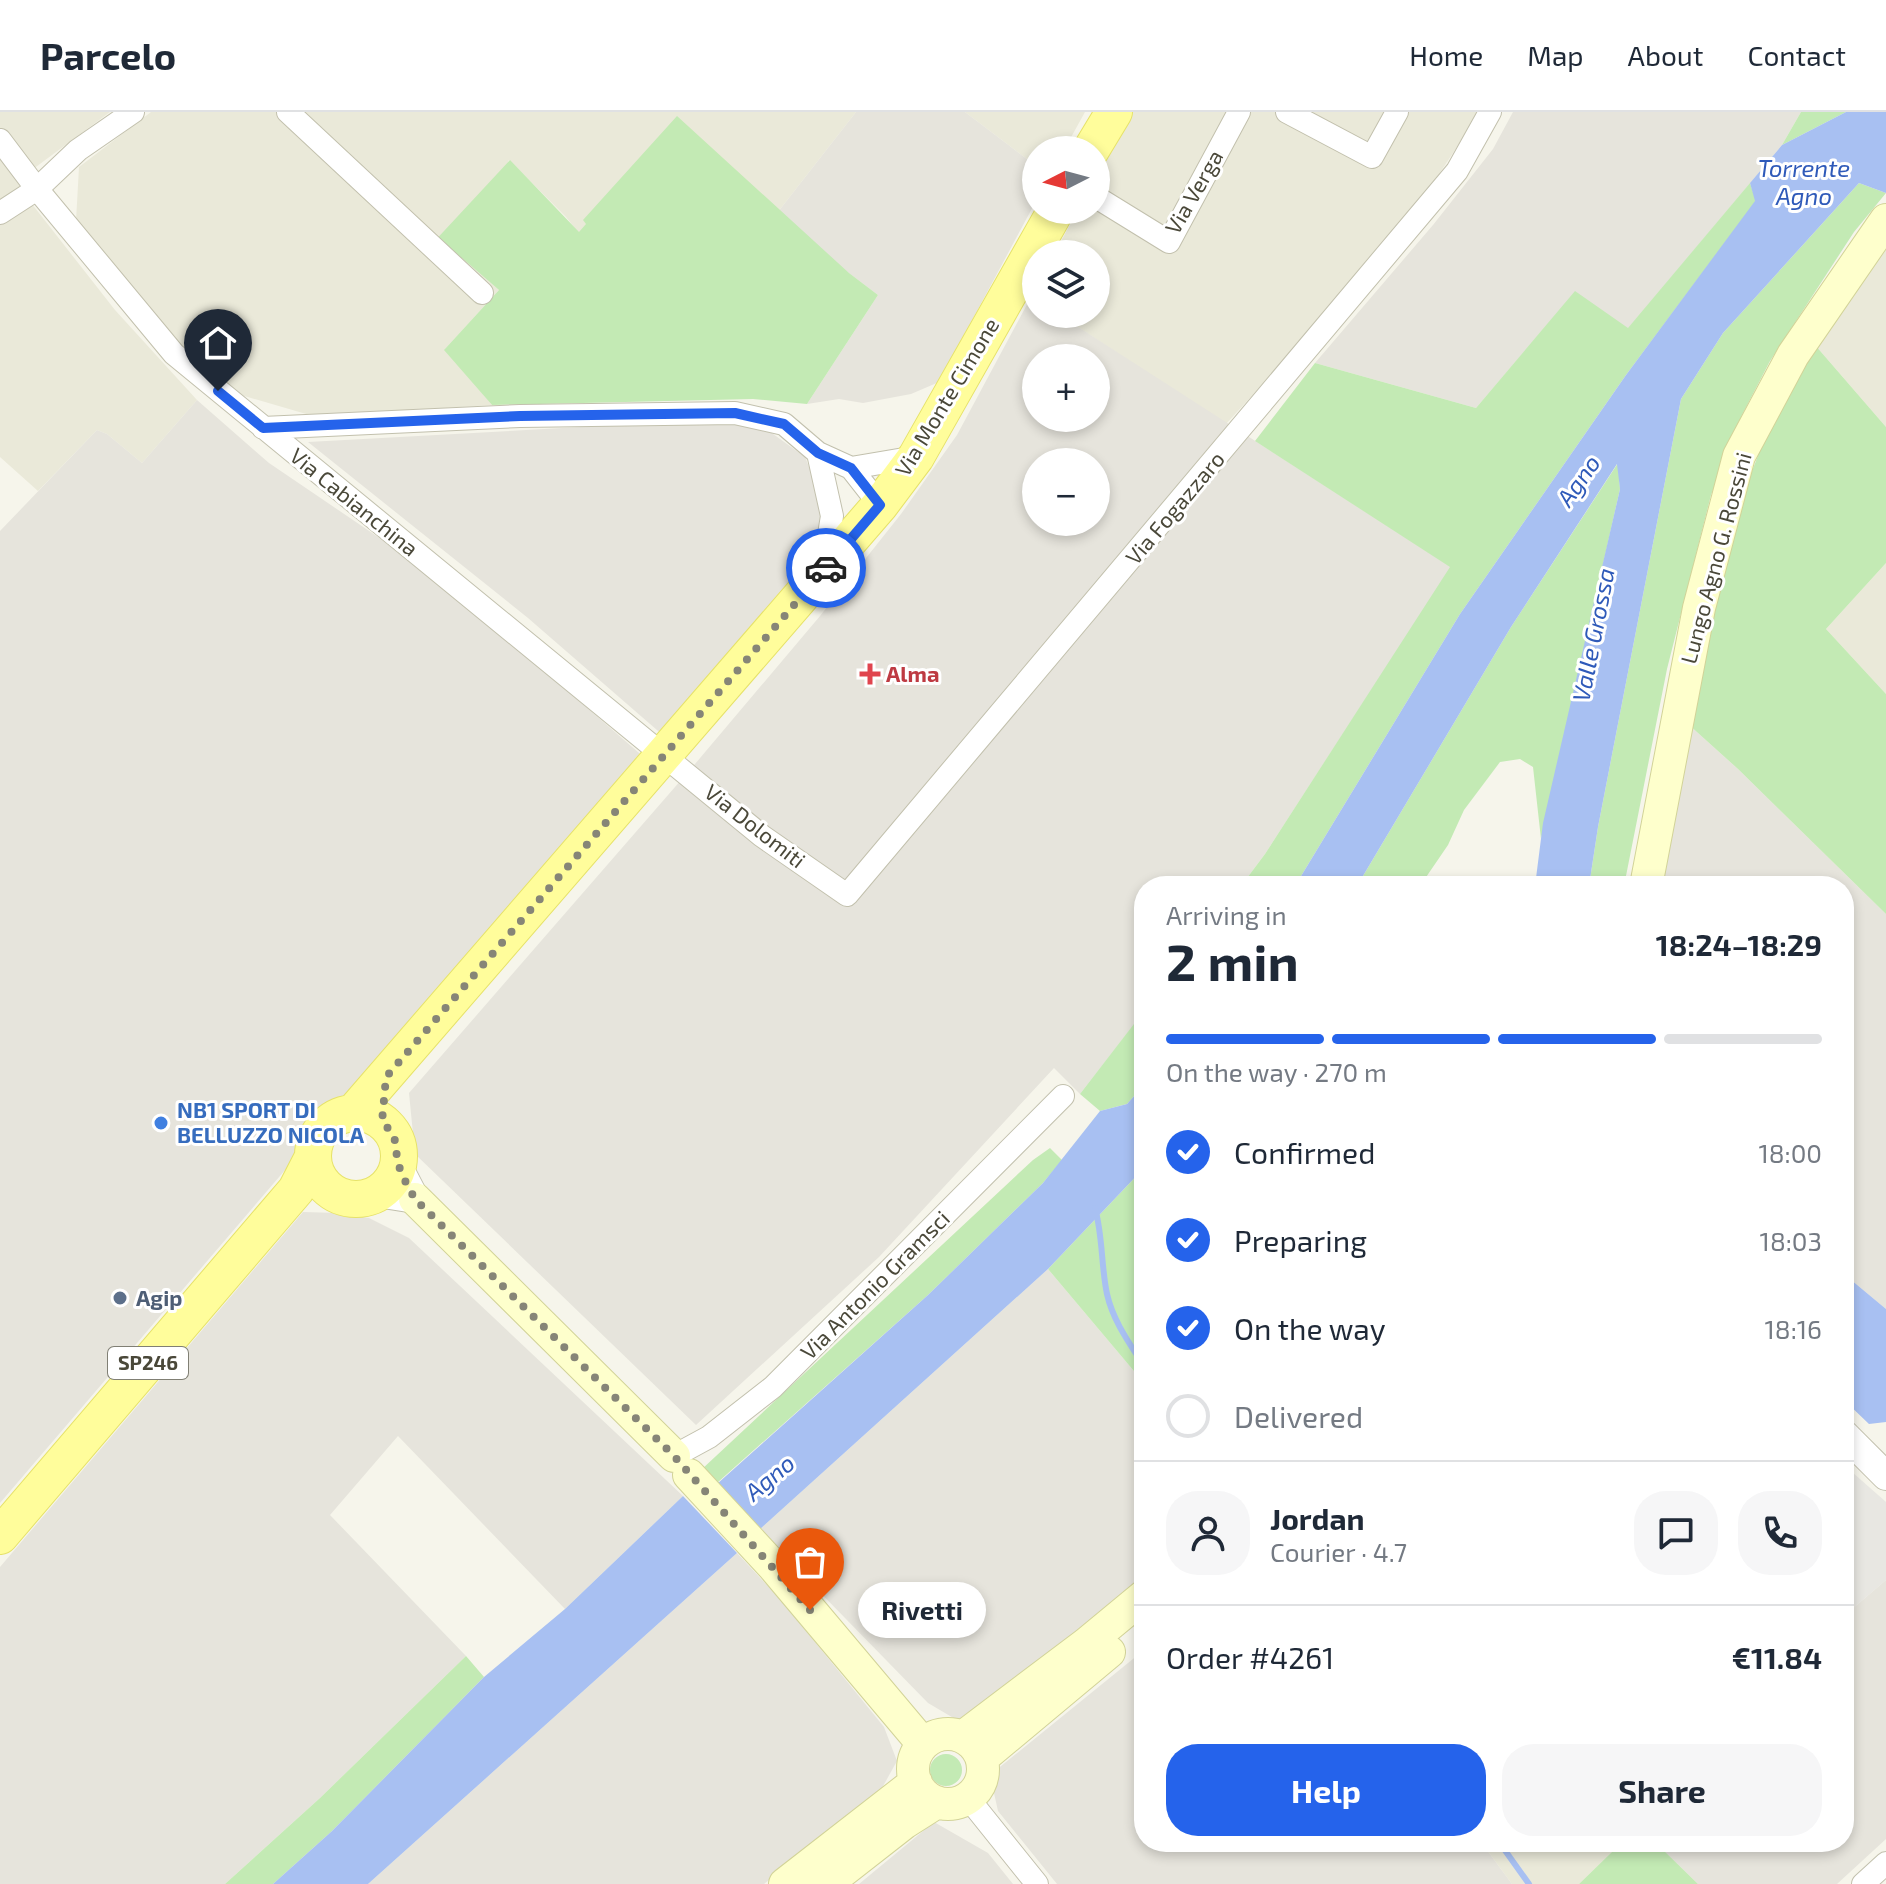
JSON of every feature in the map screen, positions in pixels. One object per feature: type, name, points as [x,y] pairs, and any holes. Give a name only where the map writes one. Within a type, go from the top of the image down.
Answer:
[{"type":"main road","points":[[1099,136],[1114,112]]},
{"type":"main road","name":"Lungo Agno G. Rossini","points":[[1648,876],[1699,608],[1739,456],[1793,355],[1886,220]]},
{"type":"main road","name":"Via Monte Cimone","points":[[368,1117],[386,1077],[820,576],[916,457],[1048,224]]},
{"type":"main road","points":[[313,1157],[296,1190],[333,1192],[355,1199],[388,1180],[397,1141],[391,1130],[368,1117],[343,1114],[324,1126],[314,1146],[313,1157],[318,1177],[333,1192]]},
{"type":"main road","name":"SP246","points":[[5,1518],[296,1190]]},
{"type":"main road","points":[[415,1199],[681,1465],[774,1567],[923,1744]]},
{"type":"main road","points":[[972,1747],[1134,1604]]},
{"type":"main road","points":[[972,1747],[1134,1630]]},
{"type":"main road","points":[[785,1884],[941,1794],[981,1781],[983,1770],[972,1747],[952,1733],[940,1734],[923,1744],[914,1764],[941,1794]]},
{"type":"main road","points":[[826,1884],[941,1794]]},
{"type":"street","points":[[0,213],[37,189],[78,150],[133,112]]},
{"type":"street","points":[[288,112],[482,293]]},
{"type":"street","name":"Via Verga","points":[[1110,206],[1169,242],[1239,112]]},
{"type":"street","points":[[1287,112],[1372,157],[1397,112]]},
{"type":"street","name":"Via Fogazzaro","points":[[847,895],[1457,171],[1490,112]]},
{"type":"street","name":"Via Cabianchina","points":[[0,140],[174,354],[665,754]]},
{"type":"street","points":[[263,428],[520,416],[735,413],[784,424],[818,453],[851,468],[916,457]]},
{"type":"street","points":[[818,453],[832,516],[820,576]]},
{"type":"street","points":[[851,468],[874,511]]},
{"type":"street","points":[[829,502],[874,511]]},
{"type":"street","name":"Via Dolomiti","points":[[665,754],[762,836],[847,895]]},
{"type":"street","name":"Via Antonio Gramsci","points":[[681,1465],[709,1437],[773,1387],[1063,1096]]},
{"type":"street","points":[[388,1180],[415,1199]]},
{"type":"street","points":[[1854,1444],[1886,1475]]},
{"type":"street","points":[[941,1794],[1037,1884]]},
{"type":"street","points":[[1863,1884],[1886,1863]]},
{"type":"shaded area","points":[[0,112],[110,112],[21,178],[21,190],[115,310],[197,400],[142,463],[107,434],[97,430],[38,491],[0,457]]},
{"type":"shaded area","points":[[151,112],[856,112],[774,217],[578,232],[509,160],[462,257],[499,290],[445,349],[492,405],[313,416],[241,395],[180,348],[76,221],[79,167]]},
{"type":"shaded area","points":[[856,112],[965,112],[1022,155],[1024,224],[939,382],[911,394],[863,403],[839,399],[807,404],[878,295],[774,217]]},
{"type":"shaded area","points":[[965,112],[1085,112],[1072,136],[1022,136],[1022,155]]},
{"type":"shaded area","points":[[1132,112],[1480,112],[1414,212],[1363,274],[1226,424],[1110,348],[1110,344],[1104,344],[1079,328],[1110,328],[1110,240],[1062,240],[1070,224],[1110,224],[1110,150]]},
{"type":"shaded area","points":[[1513,112],[1801,112],[1782,145],[1628,329],[1575,292],[1476,408],[1315,363],[1433,225],[1493,149]]},
{"type":"shaded area","points":[[1886,250],[1886,427],[1815,345]]},
{"type":"shaded area","points":[[1022,314],[1022,328],[1080,328],[1105,344],[1022,344],[1022,432],[1110,432],[1110,347],[1451,567],[1248,876],[1134,876],[1134,1025],[1080,1094],[1054,1068],[879,1257],[696,1425],[415,1154],[409,1093],[820,616],[901,514],[957,435]]},
{"type":"shaded area","points":[[197,400],[269,463],[406,556],[646,759],[369,1072],[0,1503],[0,531],[97,430],[107,434],[142,463]]},
{"type":"shaded area","points":[[690,421],[762,426],[805,457],[816,484],[828,539],[665,737],[528,618],[308,442]]},
{"type":"shaded area","points":[[1886,563],[1886,694],[1826,629]]},
{"type":"shaded area","points":[[1688,724],[1847,876],[1664,876]]},
{"type":"shaded area","points":[[1854,883],[1886,914],[1886,1309],[1854,1282]]},
{"type":"shaded area","points":[[303,1212],[369,1218],[409,1238],[683,1496],[565,1609],[398,1436],[330,1515],[466,1656],[320,1798],[225,1884],[0,1884],[0,1567]]},
{"type":"shaded area","points":[[1048,1269],[1134,1371],[1134,1584],[962,1723],[928,1703],[759,1530]]},
{"type":"shaded area","points":[[1854,1474],[1886,1502],[1886,1580],[1854,1607]]},
{"type":"shaded area","points":[[737,1553],[780,1599],[884,1727],[897,1761],[882,1788],[764,1884],[368,1884]]},
{"type":"shaded area","points":[[1886,1580],[1886,1839],[1837,1884],[1698,1884],[1665,1852],[1854,1852],[1854,1607]]},
{"type":"shaded area","points":[[1134,1658],[1134,1852],[1488,1852],[1512,1884],[1057,1884],[998,1811],[990,1775]]},
{"type":"shaded area","points":[[934,1822],[988,1853],[1013,1884],[859,1884]]},
{"type":"shaded area","points":[[1488,1852],[1612,1852],[1579,1884],[1512,1884]]},
{"type":"green space","points":[[1801,112],[1846,112],[1782,145]]},
{"type":"green space","points":[[677,116],[849,273],[878,295],[807,404],[753,399],[492,405],[444,350],[499,290],[462,258],[452,262],[431,245],[510,160],[579,232],[586,224],[583,220]]},
{"type":"green space","points":[[1750,183],[1756,201],[1626,375],[1460,614],[1301,876],[1248,876],[1450,567],[1255,441],[1315,363],[1476,408],[1575,291],[1628,328]]},
{"type":"green space","points":[[1859,183],[1886,193],[1854,232],[1770,361],[1742,415],[1711,495],[1667,669],[1626,876],[1591,876],[1681,399],[1723,333]]},
{"type":"green space","points":[[1815,345],[1886,427],[1886,563],[1826,629],[1886,694],[1886,914],[1854,883],[1854,876],[1847,876],[1688,724],[1739,505],[1769,427]]},
{"type":"green space","points":[[1618,463],[1620,489],[1541,839],[1533,767],[1520,759],[1500,762],[1464,810],[1448,845],[1427,876],[1363,876],[1511,627]]},
{"type":"green space","points":[[1134,1024],[1134,1096],[1127,1104],[1100,1111],[1080,1094]]},
{"type":"green space","points":[[1050,1148],[1062,1160],[1043,1183],[928,1295],[717,1483],[701,1470],[1033,1160]]},
{"type":"green space","points":[[1134,1179],[1134,1371],[1048,1269]]},
{"type":"green space","points":[[466,1656],[484,1677],[332,1831],[273,1884],[225,1884],[320,1798]]},
{"type":"green space","points":[[946,1754],[957,1759],[962,1770],[957,1781],[946,1786],[935,1781],[930,1770],[935,1759]]},
{"type":"green space","points":[[1612,1852],[1665,1852],[1698,1884],[1579,1884]]},
{"type":"water","name":"Torrente Agno","points":[[1846,112],[1886,112],[1886,193],[1859,183],[1723,333],[1681,399],[1591,876],[1536,876],[1543,823],[1620,489],[1617,464],[1511,627],[1363,876],[1301,876],[1460,614],[1626,375],[1755,201],[1750,183],[1782,145]]},
{"type":"water","name":"Agno","points":[[1134,1096],[1134,1179],[1048,1269],[759,1530],[717,1484],[928,1295],[1043,1183],[1100,1111],[1127,1104]]},
{"type":"water","points":[[1854,1282],[1886,1309],[1886,1422],[1869,1424],[1854,1410]]},
{"type":"water","points":[[683,1496],[737,1553],[368,1884],[273,1884],[332,1831],[484,1677],[565,1609]]},
{"type":"waterway","points":[[1095,1208],[1110,1304],[1134,1351]]},
{"type":"waterway","points":[[1506,1852],[1529,1884]]},
{"type":"way so far","points":[[810,1610],[674,1456],[415,1199],[398,1166],[397,1141],[382,1122],[386,1077],[826,568]]},
{"type":"place","name":"Alma","points":[[870,674]]},
{"type":"place","name":"NB1 SPORT DI BELLUZZO NICOLA","points":[[161,1123]]},
{"type":"place","name":"Agip","points":[[120,1298]]},
{"type":"place","name":"Rivetti","points":[[810,1610]]},
{"type":"route","points":[[218,391],[263,428],[520,416],[735,413],[784,424],[818,453],[851,468],[880,505],[826,568]]},
{"type":"water label","name":"Valle Grossa","points":[[1594,635]]}]
